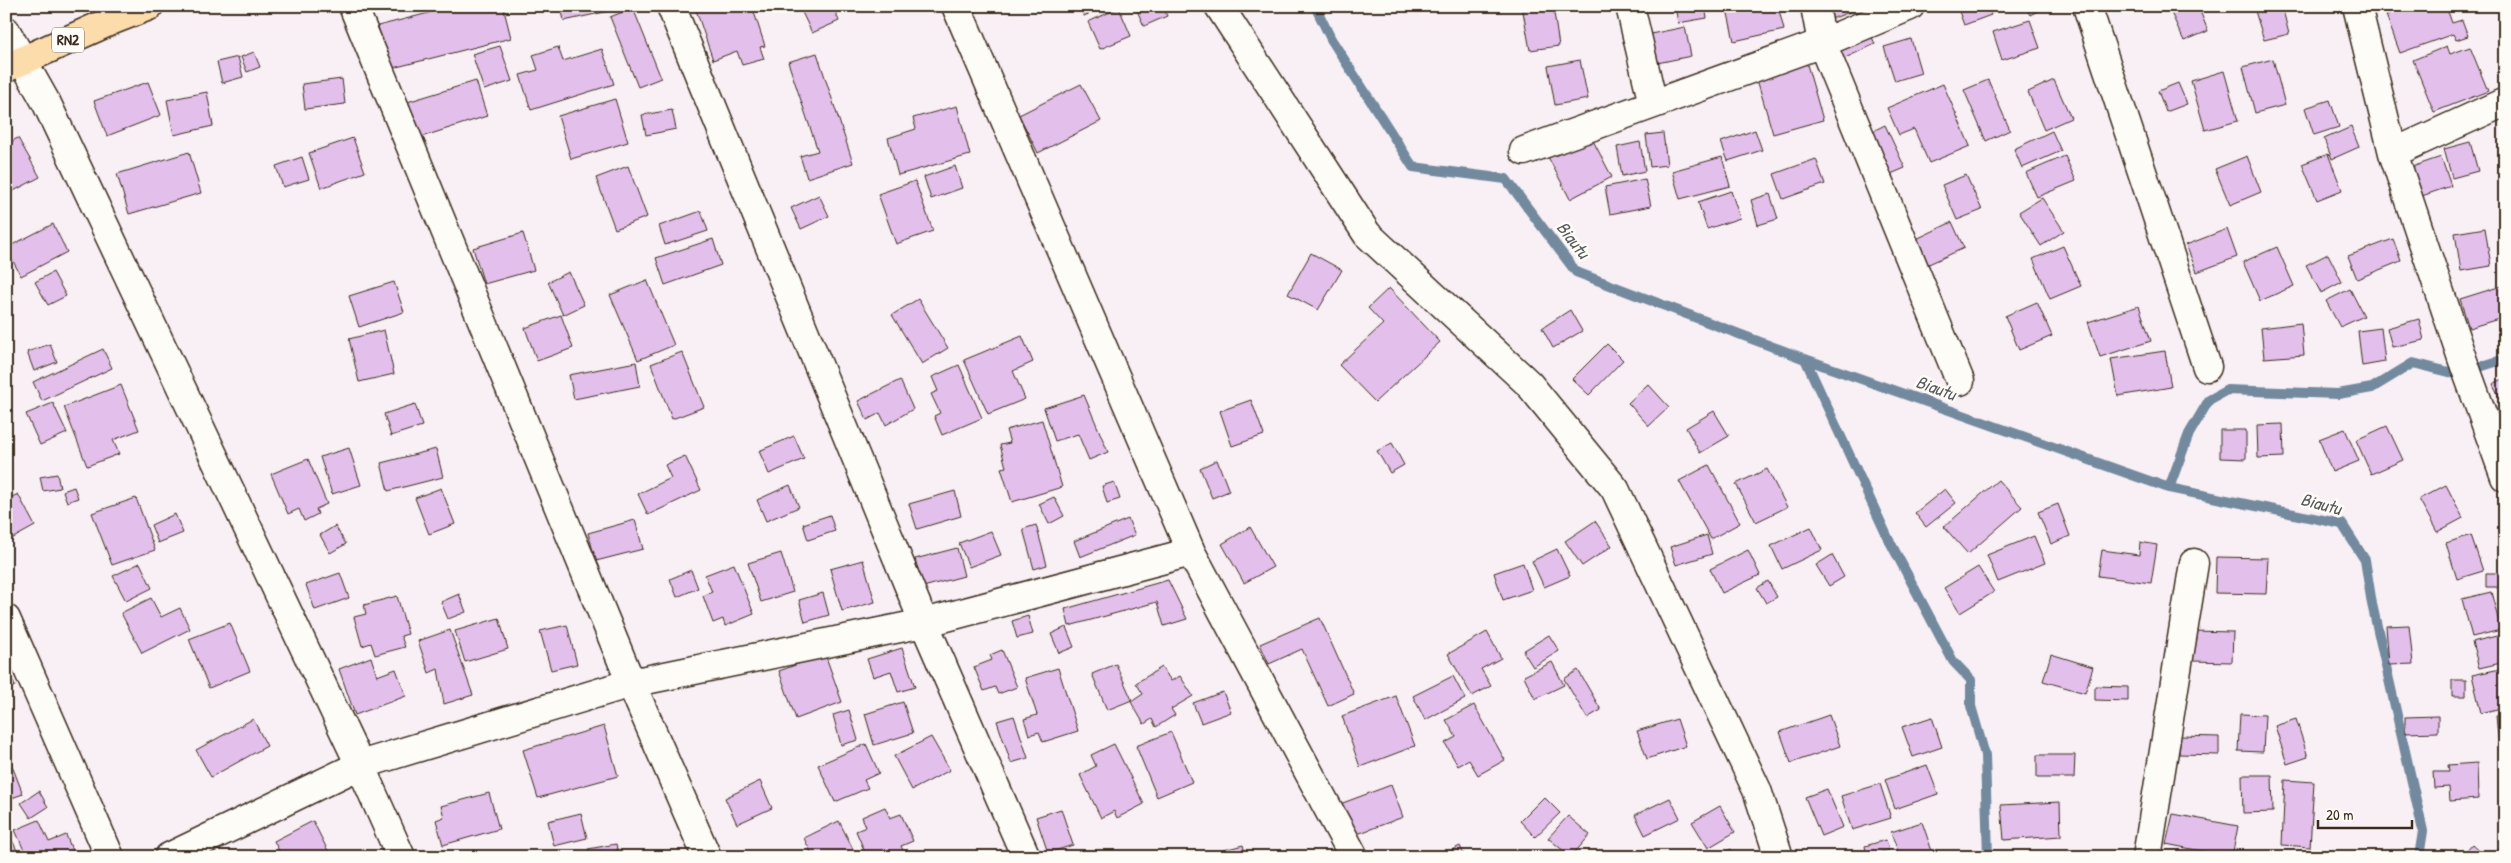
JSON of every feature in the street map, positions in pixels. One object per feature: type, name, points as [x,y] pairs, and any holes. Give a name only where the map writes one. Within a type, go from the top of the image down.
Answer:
[{"type":"highway","name":"RN2","points":[[14,64],[149,6]]},
{"type":"street","points":[[353,6],[631,684],[707,857]]},
{"type":"street","points":[[671,6],[924,623],[1026,857]]},
{"type":"street","points":[[956,6],[1191,552],[1354,857]]},
{"type":"street","points":[[1219,6],[1367,234],[1529,384],[1616,489],[1757,790],[1779,857]]},
{"type":"street","points":[[1630,6],[1653,104]]},
{"type":"street","points":[[1815,6],[1822,42],[1960,381]]},
{"type":"street","points":[[1524,151],[1822,42],[1910,6]]},
{"type":"street","points":[[2087,6],[2207,367]]},
{"type":"street","points":[[2357,6],[2393,153],[2467,372],[2505,477]]},
{"type":"street","points":[[6,31],[14,64],[47,104],[360,765],[401,857]]},
{"type":"street","points":[[2393,153],[2505,102]]},
{"type":"street","points":[[169,857],[360,765],[631,684],[924,623],[1191,552]]},
{"type":"street","points":[[2147,857],[2194,563]]},
{"type":"street","points":[[6,619],[110,857]]},
{"type":"building","points":[[456,6],[503,6],[511,38],[389,69],[378,26]]},
{"type":"building","points":[[561,6],[627,6],[627,7],[564,21]]},
{"type":"building","points":[[707,6],[737,6],[738,10],[752,6],[765,46],[760,47],[764,59],[742,65],[737,51],[713,60],[696,10]]},
{"type":"building","points":[[799,6],[833,6],[839,21],[812,33]]},
{"type":"building","points":[[1080,6],[1106,6],[1084,16]]},
{"type":"building","points":[[1135,6],[1163,6],[1167,16],[1144,26]]},
{"type":"building","points":[[1522,6],[1553,6],[1559,46],[1530,50]]},
{"type":"building","points":[[1675,6],[1705,6],[1707,18],[1678,23]]},
{"type":"building","points":[[1739,6],[1778,6],[1784,30],[1734,41],[1727,9]]},
{"type":"building","points":[[1820,6],[1863,6],[1863,7],[1826,21]]},
{"type":"building","points":[[1957,6],[1988,6],[1991,15],[1964,25]]},
{"type":"building","points":[[2025,6],[2047,6],[2030,15]]},
{"type":"building","points":[[2168,6],[2198,6],[2208,31],[2184,41]]},
{"type":"building","points":[[2282,6],[2289,34],[2264,40],[2255,11]]},
{"type":"building","points":[[2411,6],[2446,6],[2452,23],[2462,20],[2468,36],[2456,40],[2453,34],[2400,53],[2386,15]]},
{"type":"building","points":[[633,8],[661,78],[638,87],[610,17]]},
{"type":"building","points":[[1119,8],[1131,36],[1100,49],[1088,22]]},
{"type":"building","points":[[2030,20],[2040,48],[2002,60],[1993,32]]},
{"type":"building","points":[[1867,26],[1875,44],[1843,59],[1835,41]]},
{"type":"building","points":[[1685,27],[1691,56],[1643,66],[1636,37]]},
{"type":"building","points":[[1911,39],[1921,73],[1895,81],[1884,47]]},
{"type":"building","points":[[500,46],[512,81],[484,90],[472,54]]},
{"type":"building","points":[[2447,46],[2450,54],[2470,47],[2488,91],[2434,112],[2413,60]]},
{"type":"building","points":[[558,47],[563,61],[602,49],[614,84],[531,110],[520,75],[538,70],[533,55]]},
{"type":"building","points":[[254,52],[260,67],[247,72],[241,57]]},
{"type":"building","points":[[817,53],[853,163],[807,178],[800,156],[818,151],[788,62]]},
{"type":"building","points":[[238,57],[243,77],[222,83],[217,62]]},
{"type":"building","points":[[2273,59],[2285,105],[2255,113],[2243,67]]},
{"type":"building","points":[[1580,60],[1588,99],[1555,105],[1548,66]]},
{"type":"building","points":[[1806,61],[1823,120],[1773,134],[1756,76]]},
{"type":"building","points":[[2224,71],[2238,121],[2205,130],[2191,81]]},
{"type":"building","points":[[342,79],[345,104],[305,109],[302,84]]},
{"type":"building","points":[[1988,80],[2010,130],[1986,141],[1964,90]]},
{"type":"building","points":[[2054,80],[2071,118],[2044,130],[2028,92]]},
{"type":"building","points":[[476,81],[487,116],[415,139],[404,103]]},
{"type":"building","points":[[148,82],[161,115],[107,136],[94,101]]},
{"type":"building","points":[[2178,83],[2187,104],[2166,112],[2158,91]]},
{"type":"building","points":[[1081,84],[1101,121],[1038,153],[1019,115]]},
{"type":"building","points":[[1943,84],[1970,146],[1929,163],[1914,129],[1899,135],[1887,108]]},
{"type":"building","points":[[207,92],[213,126],[174,135],[167,100]]},
{"type":"building","points":[[615,99],[628,142],[571,159],[558,116]]},
{"type":"building","points":[[2330,100],[2339,127],[2314,135],[2305,108]]},
{"type":"building","points":[[957,106],[970,155],[898,175],[888,138],[916,129],[913,118]]},
{"type":"building","points":[[672,110],[676,129],[646,135],[642,115]]},
{"type":"building","points":[[1885,125],[1905,168],[1886,176],[1867,134]]},
{"type":"building","points":[[2351,127],[2359,147],[2332,159],[2324,139]]},
{"type":"building","points":[[1755,130],[1762,150],[1728,161],[1721,142]]},
{"type":"building","points":[[1588,131],[1612,177],[1570,199],[1546,153]]},
{"type":"building","points":[[2052,131],[2061,151],[2022,168],[2014,149]]},
{"type":"building","points":[[1663,133],[1667,165],[1650,167],[1646,135]]},
{"type":"building","points":[[18,138],[40,177],[6,195],[6,144]]},
{"type":"building","points":[[353,138],[365,172],[321,188],[309,153]]},
{"type":"building","points":[[1640,142],[1645,171],[1622,176],[1617,147]]},
{"type":"building","points":[[2470,142],[2478,171],[2452,178],[2444,149]]},
{"type":"building","points":[[189,152],[201,193],[129,214],[117,174]]},
{"type":"building","points":[[2328,154],[2342,190],[2317,200],[2302,164]]},
{"type":"building","points":[[2065,156],[2076,181],[2037,197],[2026,173]]},
{"type":"building","points":[[2247,156],[2261,192],[2230,205],[2215,169]]},
{"type":"building","points":[[302,157],[309,179],[283,187],[276,166]]},
{"type":"building","points":[[1722,157],[1730,186],[1680,199],[1672,171]]},
{"type":"building","points":[[2441,157],[2451,186],[2416,198],[2406,169]]},
{"type":"building","points":[[1816,159],[1825,184],[1783,199],[1774,174]]},
{"type":"building","points":[[628,166],[647,217],[615,229],[596,178]]},
{"type":"building","points":[[955,166],[962,188],[931,199],[924,177]]},
{"type":"building","points":[[1966,175],[1982,210],[1957,220],[1942,185]]},
{"type":"building","points":[[1645,179],[1651,206],[1610,214],[1605,187]]},
{"type":"building","points":[[915,181],[933,231],[896,244],[878,194]]},
{"type":"building","points":[[1731,191],[1740,218],[1707,229],[1698,202]]},
{"type":"building","points":[[1770,194],[1778,219],[1758,225],[1751,200]]},
{"type":"building","points":[[819,195],[829,216],[801,229],[791,208]]},
{"type":"building","points":[[2042,198],[2064,231],[2041,246],[2019,212]]},
{"type":"building","points":[[701,211],[708,231],[665,245],[659,226]]},
{"type":"building","points":[[1952,222],[1964,248],[1920,268],[1908,243]]},
{"type":"building","points":[[53,224],[67,252],[21,276],[6,248]]},
{"type":"building","points":[[2485,228],[2491,266],[2461,271],[2455,233]]},
{"type":"building","points":[[2227,229],[2237,257],[2197,272],[2186,245]]},
{"type":"building","points":[[523,233],[534,270],[484,284],[473,248]]},
{"type":"building","points":[[713,239],[721,265],[665,285],[656,258]]},
{"type":"building","points":[[2393,239],[2401,261],[2357,279],[2348,256]]},
{"type":"building","points":[[2063,246],[2081,286],[2050,299],[2033,259]]},
{"type":"building","points":[[2277,247],[2294,286],[2260,301],[2243,262]]},
{"type":"building","points":[[1311,253],[1342,270],[1318,310],[1288,294]]},
{"type":"building","points":[[2328,254],[2342,282],[2321,293],[2306,265]]},
{"type":"building","points":[[53,272],[66,296],[48,305],[35,282]]},
{"type":"building","points":[[569,272],[584,305],[563,315],[548,282]]},
{"type":"building","points":[[647,280],[674,345],[638,360],[610,295]]},
{"type":"building","points":[[394,282],[404,312],[359,327],[349,296]]},
{"type":"building","points":[[2505,285],[2505,317],[2469,328],[2460,299]]},
{"type":"building","points":[[1389,288],[1440,342],[1375,402],[1339,365],[1383,324],[1368,308]]},
{"type":"building","points":[[2350,289],[2364,316],[2340,327],[2326,301]]},
{"type":"building","points":[[918,299],[948,348],[922,364],[892,315]]},
{"type":"building","points":[[2037,302],[2052,336],[2019,350],[2005,316]]},
{"type":"building","points":[[2139,306],[2151,341],[2100,357],[2088,322]]},
{"type":"building","points":[[1570,310],[1582,331],[1553,348],[1542,328]]},
{"type":"building","points":[[561,315],[573,348],[537,361],[525,328]]},
{"type":"building","points":[[2419,319],[2424,340],[2392,347],[2387,328]]},
{"type":"building","points":[[2301,323],[2304,355],[2264,358],[2261,328]]},
{"type":"building","points":[[2381,328],[2385,362],[2362,366],[2358,331]]},
{"type":"building","points":[[384,330],[394,374],[359,382],[349,339]]},
{"type":"building","points":[[1022,336],[1033,362],[1013,371],[1025,399],[988,414],[964,360]]},
{"type":"building","points":[[50,344],[57,362],[34,371],[27,352]]},
{"type":"building","points":[[1607,344],[1623,360],[1589,395],[1572,379]]},
{"type":"building","points":[[103,349],[112,368],[42,401],[33,382]]},
{"type":"building","points":[[2165,351],[2171,387],[2118,396],[2111,359]]},
{"type":"building","points":[[682,352],[704,407],[672,419],[651,364]]},
{"type":"building","points":[[636,362],[640,386],[574,399],[569,375]]},
{"type":"building","points":[[959,365],[982,418],[942,435],[934,416],[940,413],[931,394],[938,391],[932,377]]},
{"type":"building","points":[[2505,378],[2505,407],[2504,407],[2493,384]]},
{"type":"building","points":[[900,380],[913,409],[886,425],[880,413],[867,420],[858,401]]},
{"type":"building","points":[[1648,384],[1669,407],[1649,426],[1628,403]]},
{"type":"building","points":[[121,385],[139,430],[113,440],[119,454],[87,466],[64,407]]},
{"type":"building","points":[[1084,395],[1108,452],[1089,460],[1078,434],[1055,441],[1044,408]]},
{"type":"building","points":[[1251,400],[1264,435],[1232,446],[1220,411]]},
{"type":"building","points":[[53,403],[67,433],[40,445],[26,414]]},
{"type":"building","points":[[415,404],[422,426],[391,436],[384,414]]},
{"type":"building","points":[[1714,411],[1729,436],[1700,453],[1686,428]]},
{"type":"building","points":[[1042,420],[1062,487],[1012,502],[1001,468],[1006,467],[1000,445],[1010,443],[1006,430]]},
{"type":"building","points":[[2283,424],[2284,457],[2258,458],[2257,425]]},
{"type":"building","points":[[2387,426],[2403,460],[2371,474],[2356,440]]},
{"type":"building","points":[[2345,429],[2359,461],[2332,472],[2319,439]]},
{"type":"building","points":[[2220,430],[2246,430],[2246,459],[2220,458]]},
{"type":"building","points":[[794,436],[804,459],[769,474],[759,451]]},
{"type":"building","points":[[1392,443],[1404,465],[1390,473],[1377,451]]},
{"type":"building","points":[[349,448],[361,485],[332,494],[320,457]]},
{"type":"building","points":[[436,449],[443,477],[388,491],[381,463]]},
{"type":"building","points":[[685,456],[701,490],[648,515],[638,494],[671,478],[665,465]]},
{"type":"building","points":[[308,459],[327,504],[316,509],[318,514],[304,521],[299,509],[288,514],[271,474]]},
{"type":"building","points":[[1217,460],[1229,491],[1212,498],[1200,468]]},
{"type":"building","points":[[1709,465],[1740,523],[1711,539],[1679,481]]},
{"type":"building","points":[[1767,469],[1787,507],[1756,522],[1736,484]]},
{"type":"building","points":[[57,474],[60,488],[43,491],[40,477]]},
{"type":"building","points":[[1998,480],[2022,507],[1968,554],[1944,527]]},
{"type":"building","points":[[1114,482],[1120,499],[1107,503],[1102,486]]},
{"type":"building","points":[[790,485],[799,507],[766,521],[757,500]]},
{"type":"building","points":[[2446,485],[2463,518],[2437,532],[2419,499]]},
{"type":"building","points":[[74,487],[78,498],[67,502],[63,491]]},
{"type":"building","points":[[441,488],[455,524],[429,534],[415,498]]},
{"type":"building","points":[[1945,489],[1956,503],[1926,527],[1915,513]]},
{"type":"building","points":[[955,491],[961,516],[917,529],[909,504]]},
{"type":"building","points":[[18,494],[35,526],[6,542],[6,500]]},
{"type":"building","points":[[1054,497],[1064,516],[1049,524],[1039,504]]},
{"type":"building","points":[[136,498],[155,550],[112,565],[92,513]]},
{"type":"building","points":[[2058,504],[2070,536],[2051,544],[2038,512]]},
{"type":"building","points":[[175,514],[183,533],[158,543],[151,525]]},
{"type":"building","points":[[830,515],[835,531],[808,540],[803,524]]},
{"type":"building","points":[[1128,519],[1135,535],[1080,557],[1074,541]]},
{"type":"building","points":[[635,520],[643,549],[596,561],[588,533]]},
{"type":"building","points":[[1595,521],[1612,546],[1582,566],[1565,541]]},
{"type":"building","points":[[1036,525],[1047,565],[1034,569],[1023,529]]},
{"type":"building","points":[[335,526],[346,544],[330,553],[320,535]]},
{"type":"building","points":[[1250,527],[1273,567],[1244,583],[1222,544]]},
{"type":"building","points":[[1811,527],[1822,550],[1782,569],[1771,546]]},
{"type":"building","points":[[991,531],[1001,555],[969,567],[959,543]]},
{"type":"building","points":[[1707,535],[1712,554],[1676,565],[1670,547]]},
{"type":"building","points":[[2471,535],[2483,571],[2457,579],[2446,543]]},
{"type":"building","points":[[2034,536],[2045,563],[1998,582],[1987,555]]},
{"type":"building","points":[[2140,542],[2157,545],[2151,583],[2098,576],[2102,550],[2139,555]]},
{"type":"building","points":[[957,548],[964,576],[923,587],[915,559]]},
{"type":"building","points":[[1557,549],[1570,576],[1544,587],[1532,561]]},
{"type":"building","points":[[1748,550],[1760,575],[1722,593],[1710,569]]},
{"type":"building","points":[[781,553],[793,592],[761,602],[748,563]]},
{"type":"building","points":[[1832,555],[1844,577],[1829,586],[1816,565]]},
{"type":"building","points":[[2216,557],[2268,558],[2266,594],[2215,593]]},
{"type":"building","points":[[863,560],[875,602],[842,611],[830,569]]},
{"type":"building","points":[[140,563],[152,588],[126,601],[113,576]]},
{"type":"building","points":[[1523,563],[1532,590],[1503,600],[1494,573]]},
{"type":"building","points":[[734,564],[754,614],[725,626],[723,619],[713,623],[703,596],[712,592],[705,575]]},
{"type":"building","points":[[1978,567],[1994,592],[1960,613],[1944,588]]},
{"type":"building","points":[[691,570],[698,588],[677,597],[670,579]]},
{"type":"building","points":[[340,573],[349,598],[315,610],[306,585]]},
{"type":"building","points":[[2486,573],[2505,573],[2505,587],[2486,587]]},
{"type":"building","points":[[1168,580],[1187,619],[1164,626],[1157,602],[1069,626],[1065,609]]},
{"type":"building","points":[[1768,581],[1777,597],[1766,603],[1757,588]]},
{"type":"building","points":[[2491,592],[2501,630],[2472,637],[2462,599]]},
{"type":"building","points":[[823,593],[829,615],[805,622],[799,600]]},
{"type":"building","points":[[459,594],[466,612],[448,619],[441,602]]},
{"type":"building","points":[[397,596],[408,634],[401,636],[405,647],[375,655],[371,643],[362,646],[354,617],[366,614],[364,605]]},
{"type":"building","points":[[151,598],[161,617],[180,608],[190,629],[142,653],[121,613]]},
{"type":"building","points":[[1028,616],[1033,634],[1017,638],[1012,621]]},
{"type":"building","points":[[499,618],[508,649],[465,662],[455,631]]},
{"type":"building","points":[[1320,618],[1354,694],[1328,706],[1302,649],[1269,664],[1260,644]]},
{"type":"building","points":[[230,623],[250,671],[209,688],[189,639]]},
{"type":"building","points":[[567,625],[577,664],[551,670],[540,631]]},
{"type":"building","points":[[2409,625],[2413,664],[2389,665],[2386,626]]},
{"type":"building","points":[[1066,627],[1074,647],[1059,653],[1051,634]]},
{"type":"building","points":[[450,630],[473,695],[444,704],[438,669],[429,673],[418,641]]},
{"type":"building","points":[[2193,631],[2233,632],[2232,662],[2192,661]]},
{"type":"building","points":[[1487,632],[1501,658],[1481,669],[1491,686],[1472,696],[1448,654]]},
{"type":"building","points":[[2505,634],[2505,662],[2479,668],[2472,642]]},
{"type":"building","points":[[1549,635],[1559,651],[1533,667],[1523,651]]},
{"type":"building","points":[[902,648],[915,687],[898,692],[891,671],[873,677],[867,659]]},
{"type":"building","points":[[1002,650],[1017,687],[998,694],[995,687],[984,691],[974,667],[992,660],[990,655]]},
{"type":"building","points":[[825,654],[842,702],[796,719],[779,671]]},
{"type":"building","points":[[2051,654],[2093,667],[2085,693],[2043,681]]},
{"type":"building","points":[[371,657],[377,676],[396,669],[406,696],[355,715],[339,669]]},
{"type":"building","points":[[1552,662],[1564,685],[1535,699],[1524,676]]},
{"type":"building","points":[[1116,664],[1132,700],[1107,710],[1092,674]]},
{"type":"building","points":[[6,667],[15,686],[6,690]]},
{"type":"building","points":[[1162,667],[1171,681],[1180,676],[1193,696],[1171,709],[1175,715],[1156,727],[1152,719],[1144,724],[1131,702],[1143,694],[1136,683]]},
{"type":"building","points":[[1058,668],[1078,731],[1043,742],[1039,732],[1029,735],[1024,719],[1037,715],[1025,678]]},
{"type":"building","points":[[2505,668],[2505,707],[2481,713],[2472,675]]},
{"type":"building","points":[[1578,670],[1601,710],[1587,718],[1564,679]]},
{"type":"building","points":[[1453,676],[1465,699],[1425,720],[1413,696]]},
{"type":"building","points":[[2452,680],[2466,680],[2466,696],[2452,696]]},
{"type":"building","points":[[2095,686],[2128,687],[2128,701],[2095,700]]},
{"type":"building","points":[[1223,692],[1231,712],[1201,723],[1193,703]]},
{"type":"building","points":[[1396,696],[1415,746],[1360,767],[1342,716]]},
{"type":"building","points":[[903,702],[913,733],[874,745],[865,714]]},
{"type":"building","points":[[1474,705],[1505,760],[1478,775],[1469,760],[1458,766],[1445,743],[1456,737],[1446,720]]},
{"type":"building","points":[[849,710],[858,740],[841,745],[833,715]]},
{"type":"building","points":[[2240,714],[2265,715],[2263,752],[2238,751]]},
{"type":"building","points":[[1829,715],[1840,746],[1791,763],[1780,732]]},
{"type":"building","points":[[2505,715],[2505,745],[2499,746],[2496,716]]},
{"type":"building","points":[[1014,716],[1028,758],[1011,763],[997,721]]},
{"type":"building","points":[[2438,716],[2438,732],[2405,733],[2405,717]]},
{"type":"building","points":[[1932,717],[1942,747],[1913,757],[1902,727]]},
{"type":"building","points":[[253,719],[267,746],[211,777],[196,750]]},
{"type":"building","points":[[1677,719],[1686,746],[1647,759],[1637,731]]},
{"type":"building","points":[[2296,719],[2308,757],[2287,764],[2275,726]]},
{"type":"building","points":[[604,726],[618,776],[538,798],[523,750]]},
{"type":"building","points":[[1171,732],[1192,782],[1157,797],[1136,746]]},
{"type":"building","points":[[2180,736],[2219,737],[2219,755],[2179,754]]},
{"type":"building","points":[[931,737],[950,770],[912,790],[894,756]]},
{"type":"building","points":[[866,744],[879,773],[864,780],[868,788],[835,802],[818,765]]},
{"type":"building","points":[[1114,744],[1144,804],[1117,818],[1114,811],[1101,818],[1080,775],[1096,766],[1091,755]]},
{"type":"building","points":[[2037,755],[2075,755],[2074,778],[2037,778]]},
{"type":"building","points":[[9,758],[23,794],[6,800],[6,759]]},
{"type":"building","points":[[2477,763],[2478,799],[2450,801],[2449,787],[2434,788],[2433,772],[2449,772],[2448,765]]},
{"type":"building","points":[[1927,765],[1938,794],[1895,809],[1885,780]]},
{"type":"building","points":[[2242,775],[2272,775],[2273,812],[2243,813]]},
{"type":"building","points":[[2285,780],[2314,782],[2310,847],[2282,845]]},
{"type":"building","points":[[760,781],[772,808],[737,824],[725,798]]},
{"type":"building","points":[[1880,784],[1891,818],[1852,830],[1841,796]]},
{"type":"building","points":[[1391,785],[1403,817],[1352,836],[1340,804]]},
{"type":"building","points":[[1827,789],[1843,827],[1821,836],[1805,797]]},
{"type":"building","points":[[39,791],[48,807],[31,818],[21,803]]},
{"type":"building","points":[[489,793],[499,829],[443,845],[436,820],[444,817],[441,806]]},
{"type":"building","points":[[1544,797],[1560,813],[1535,837],[1520,821]]},
{"type":"building","points":[[1670,798],[1680,818],[1645,835],[1635,815]]},
{"type":"building","points":[[2060,802],[2061,836],[2004,840],[2001,805]]},
{"type":"building","points":[[1720,806],[1735,832],[1708,848],[1692,822]]},
{"type":"building","points":[[885,807],[890,818],[901,814],[913,841],[901,846],[906,857],[867,857],[856,831],[866,827],[862,817]]},
{"type":"building","points":[[1061,809],[1073,845],[1048,853],[1036,817]]},
{"type":"building","points":[[581,813],[587,838],[554,846],[548,821]]},
{"type":"building","points":[[2173,814],[2238,826],[2232,857],[2166,844]]},
{"type":"building","points":[[1568,816],[1590,835],[1571,857],[1548,838]]},
{"type":"building","points":[[39,820],[49,842],[66,835],[74,855],[69,857],[27,857],[15,830]]},
{"type":"building","points":[[313,821],[331,857],[282,857],[274,841]]},
{"type":"building","points":[[839,821],[857,857],[813,857],[804,838]]},
{"type":"building","points":[[1922,822],[1934,857],[1900,857],[1891,832]]},
{"type":"building","points":[[12,840],[20,857],[6,857],[6,843]]},
{"type":"building","points":[[1886,840],[1889,850],[1867,856],[1865,846]]},
{"type":"building","points":[[2505,842],[2505,857],[2498,857],[2494,854]]},
{"type":"building","points":[[616,844],[619,857],[590,857],[588,849]]},
{"type":"building","points":[[2472,844],[2486,857],[2461,857]]},
{"type":"building","points":[[1243,845],[1246,857],[1202,857],[1202,856]]},
{"type":"building","points":[[1460,846],[1465,857],[1438,857]]},
{"type":"building","points":[[1731,849],[1735,857],[1717,857]]},
{"type":"waterway","name":"Biautu","points":[[1315,6],[1331,39],[1413,167],[1506,179],[1576,272],[1805,359],[2169,488],[2342,524],[2365,560],[2372,604],[2423,831],[2419,857]]},
{"type":"waterway","points":[[1805,359],[1888,538],[1953,661],[1971,680],[1971,706],[1985,755],[1988,857]]},
{"type":"waterway","points":[[2169,488],[2189,434],[2209,400],[2227,390],[2338,394],[2372,388],[2413,363],[2457,374],[2505,359]]}]
